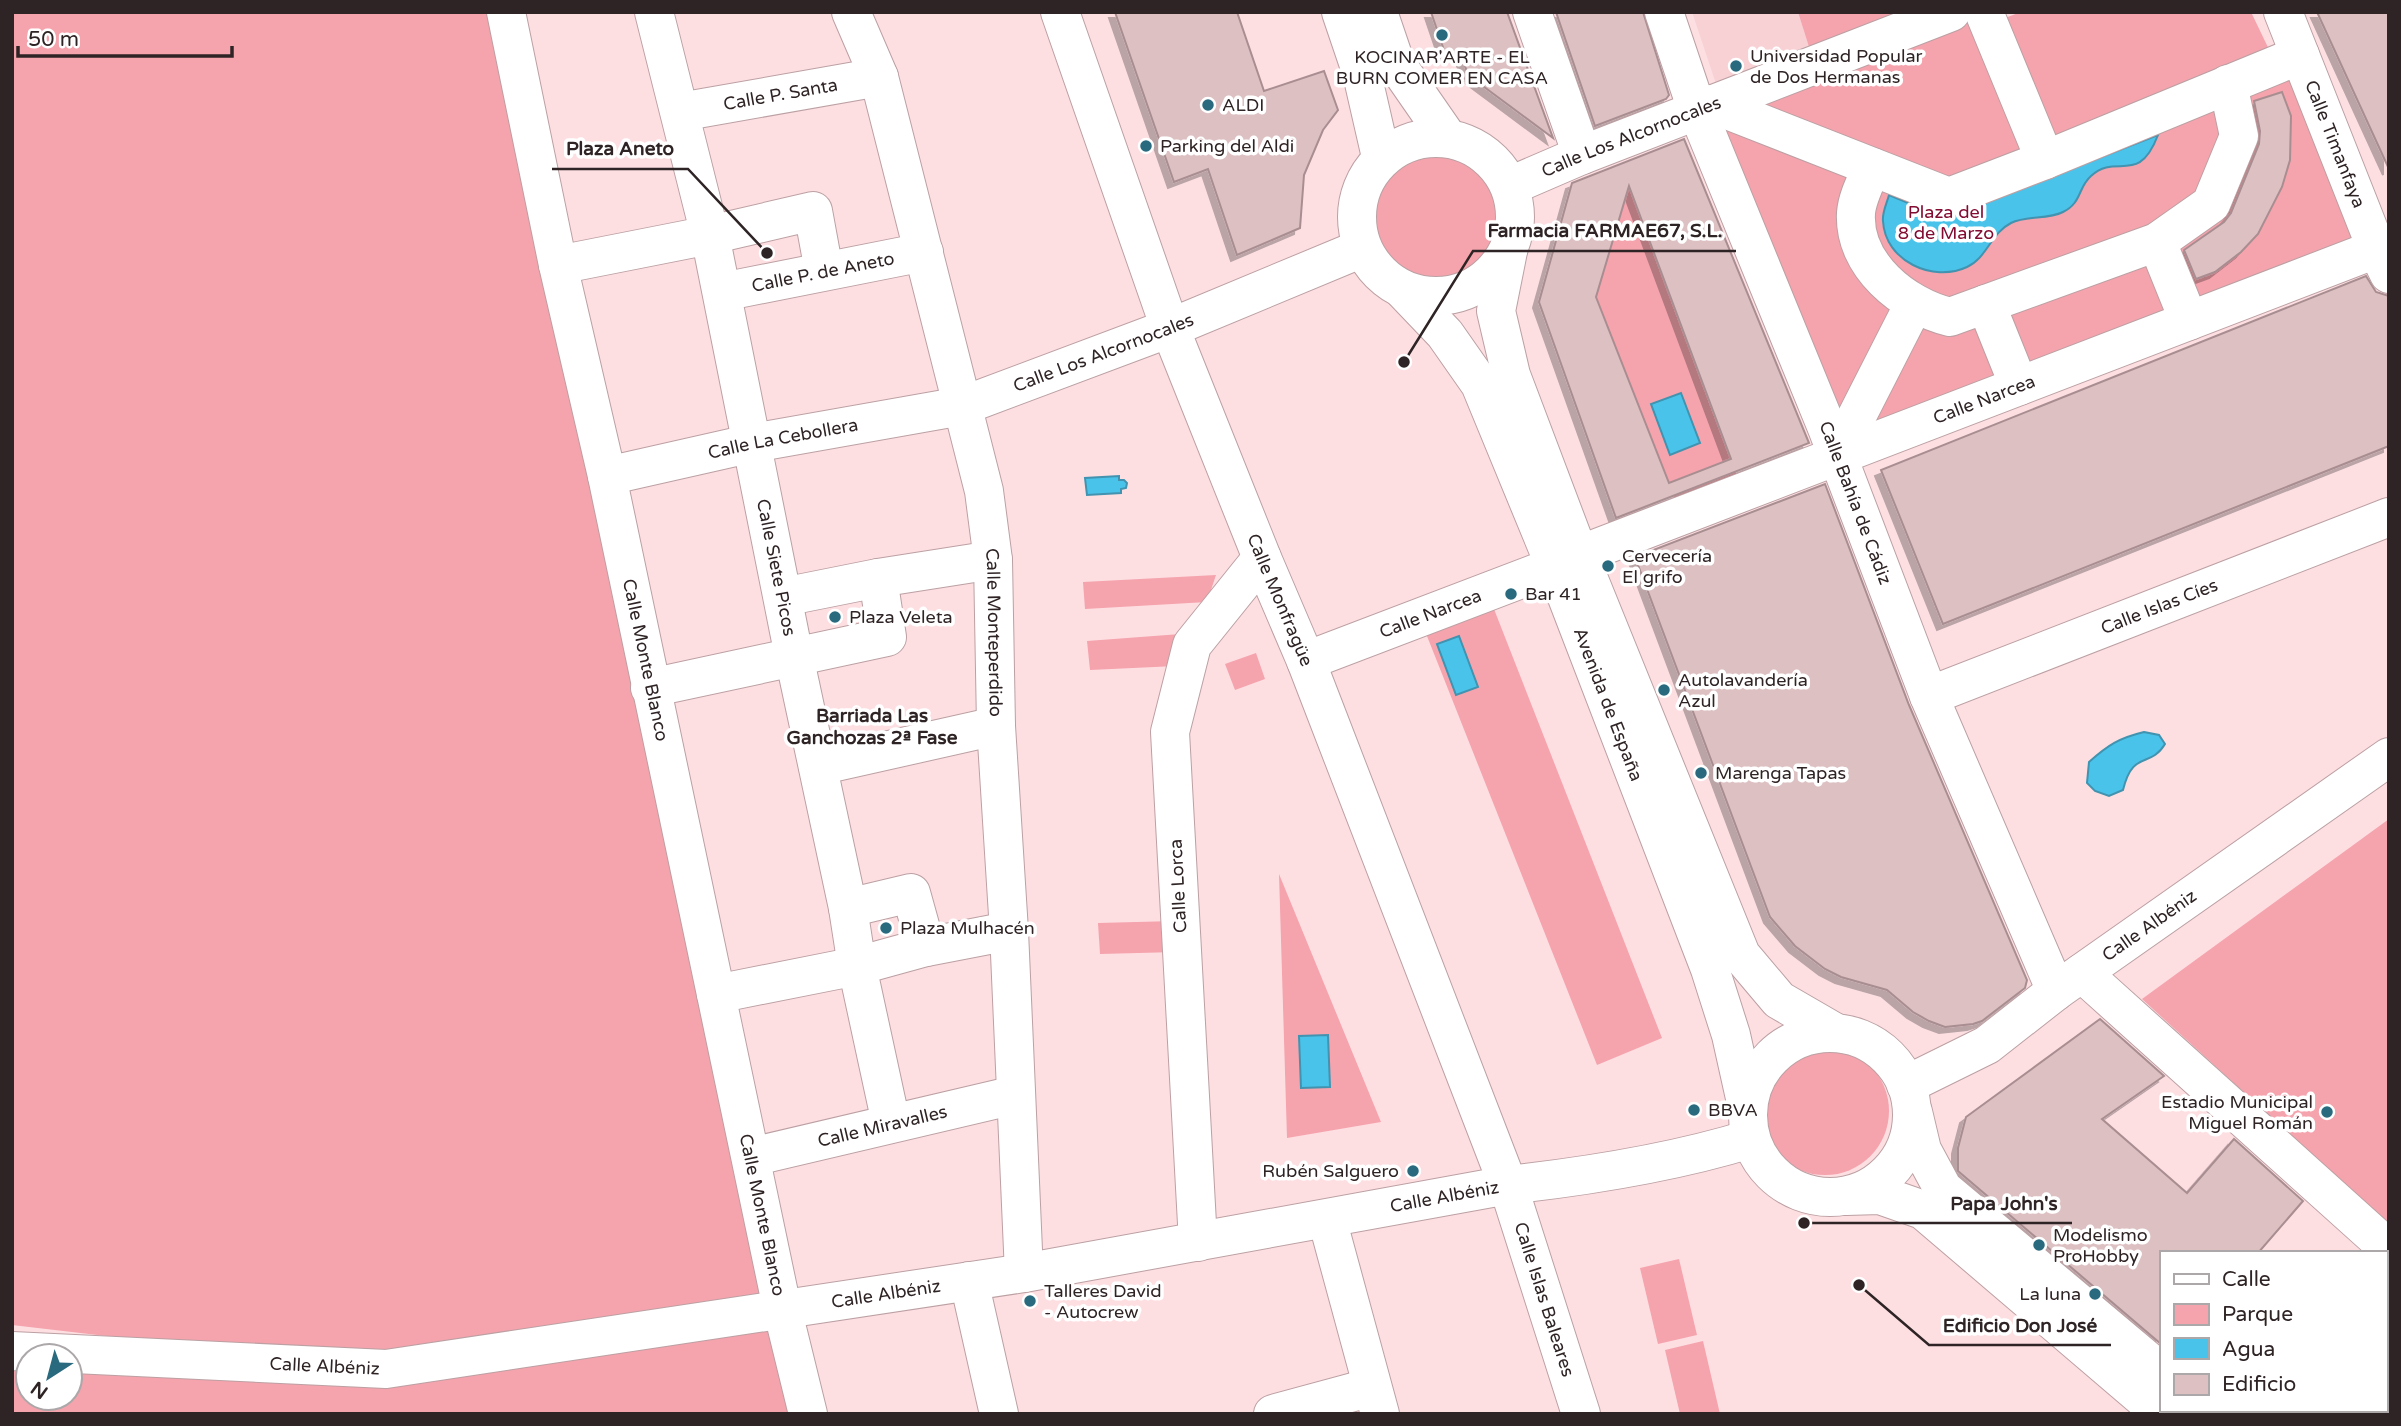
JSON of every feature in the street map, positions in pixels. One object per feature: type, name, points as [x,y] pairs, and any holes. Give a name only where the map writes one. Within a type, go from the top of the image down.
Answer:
[{"type":"street","name":"Calle Monte Blanco","points":[[506,12],[558,265],[607,475],[782,1308],[808,1414]]},
{"type":"street","name":"Calle Siete Picos","points":[[654,12],[710,235],[891,1123]]},
{"type":"street","name":"Calle Monteperdido","points":[[851,12],[879,77],[984,491],[993,560],[996,726],[1009,931],[1024,1273]]},
{"type":"street","name":"Calle Monfragüe","points":[[1060,12],[1171,328],[1306,661],[1508,1185]]},
{"type":"street","points":[[1341,12],[1362,74],[1381,157]]},
{"type":"street","points":[[1378,12],[1395,62],[1447,137]]},
{"type":"street","points":[[1532,12],[1582,155]]},
{"type":"street","name":"Calle Bahía de Cádiz","points":[[1664,12],[1705,107],[1929,696],[2069,982],[2389,1249]]},
{"type":"street","name":"Calle Los Alcornocales","points":[[1510,186],[1582,155],[1951,12]]},
{"type":"street","points":[[1984,12],[2045,160]]},
{"type":"street","name":"Calle Timanfaya","points":[[2283,12],[2385,256]]},
{"type":"street","points":[[1705,107],[1949,197],[2300,55]]},
{"type":"street","name":"Calle P. Santa","points":[[680,112],[879,77]]},
{"type":"street","points":[[1872,167],[1856,209],[1856,231],[1866,256],[1880,274],[1914,304],[1950,317],[2157,242],[2211,204],[2239,136],[2228,84]]},
{"type":"street","points":[[1447,137],[1473,146],[1495,163],[1510,186],[1515,207],[1515,229],[1508,250],[1495,270],[1476,286],[1454,295],[1429,296],[1403,290],[1381,275],[1360,249],[1356,220],[1361,186],[1381,157],[1412,140],[1447,137]]},
{"type":"street","points":[[558,265],[710,235],[813,211],[824,271]]},
{"type":"street","points":[[2157,242],[2189,321]]},
{"type":"street","name":"Calle Los Alcornocales","points":[[962,406],[1171,328],[1360,249]]},
{"type":"street","name":"Avenida de España","points":[[1508,250],[1496,311],[1511,375],[1567,561],[1710,969],[1731,1035],[1749,1123]]},
{"type":"street","name":"Calle P. de Aneto","points":[[722,292],[923,252]]},
{"type":"street","name":"Calle Narcea","points":[[1306,661],[2189,321],[2385,256]]},
{"type":"street","name":"Avenida de España","points":[[1403,290],[1445,334],[1480,384],[1567,561],[1741,955],[1779,1000],[1836,1033]]},
{"type":"street","points":[[1837,455],[1914,304]]},
{"type":"street","points":[[1986,304],[2019,386]]},
{"type":"street","name":"Calle La Cebollera","points":[[607,475],[753,443],[962,406]]},
{"type":"street","name":"Calle Islas Cíes","points":[[1929,696],[2389,517]]},
{"type":"street","name":"Calle Lorca","points":[[1198,1242],[1170,732],[1192,645],[1262,558]]},
{"type":"street","points":[[783,597],[878,578],[993,560]]},
{"type":"street","points":[[650,688],[887,637],[878,578]]},
{"type":"street","points":[[818,766],[996,726]]},
{"type":"street","name":"Calle Albéniz","points":[[1909,1097],[1987,1045],[2069,982],[2389,757]]},
{"type":"street","points":[[848,908],[911,893],[926,947]]},
{"type":"street","points":[[716,994],[857,966],[926,947],[1009,931]]},
{"type":"street","points":[[2160,1372],[1943,1189],[1922,1150],[1909,1097],[1895,1065],[1878,1049],[1858,1038],[1836,1033],[1810,1035],[1787,1045],[1767,1061],[1754,1082],[1749,1123],[1761,1160],[1777,1178],[1797,1191],[1820,1197],[1880,1195],[1923,1210],[2162,1414]]},
{"type":"street","name":"Calle Miravalles","points":[[751,1157],[1015,1095]]},
{"type":"street","points":[[1844,1196],[1868,1189],[1887,1174],[1902,1155],[1910,1133],[1909,1097]]},
{"type":"street","name":"Calle Albéniz","points":[[12,1351],[386,1369],[1024,1273],[1508,1185],[1561,1179],[1700,1154],[1749,1123]]},
{"type":"street","name":"Calle Islas Baleares","points":[[1508,1185],[1581,1414]]},
{"type":"street","points":[[1273,1414],[1376,1400],[1327,1219]]},
{"type":"street","points":[[969,1281],[999,1414]]},
{"type":"shaded area","name":"Universidad Popular de Dos Hermanas","points":[[1692,12],[1798,12],[1809,47],[1716,84]]},
{"type":"green space","points":[[12,12],[506,12],[808,1414],[12,1414],[12,1351],[14,1412],[84,1412],[84,1354],[371,1367],[12,1325]]},
{"type":"green space","points":[[1798,12],[1898,12],[1809,47]]},
{"type":"green space","name":"Plaza del 8 de Marzo","points":[[1951,12],[1989,24],[2021,12],[2251,12],[2276,64],[2300,55],[2377,250],[1837,455],[1712,104]]},
{"type":"green space","points":[[1433,153],[1458,158],[1478,172],[1492,192],[1497,217],[1492,242],[1478,262],[1458,276],[1433,281],[1408,276],[1388,262],[1374,242],[1369,217],[1374,192],[1388,172],[1408,158]]},
{"type":"green space","points":[[1629,186],[1737,476],[1676,502],[1596,297]]},
{"type":"green space","points":[[1216,575],[1207,602],[1085,609],[1083,582]]},
{"type":"green space","points":[[1492,604],[1662,1038],[1597,1065],[1425,631]]},
{"type":"green space","points":[[1194,633],[1176,666],[1090,670],[1087,641]]},
{"type":"green space","points":[[1256,653],[1265,679],[1235,690],[1225,664]]},
{"type":"green space","name":"Estadio Municipal Miguel Román","points":[[2389,819],[2389,1225],[2142,999]]},
{"type":"green space","points":[[1279,874],[1381,1122],[1287,1138]]},
{"type":"green space","points":[[1175,921],[1176,952],[1100,954],[1098,923]]},
{"type":"green space","points":[[1825,1047],[1850,1052],[1870,1066],[1884,1086],[1889,1111],[1884,1136],[1870,1156],[1850,1170],[1825,1175],[1800,1170],[1780,1156],[1766,1136],[1761,1111],[1766,1086],[1780,1066],[1800,1052]]},
{"type":"green space","points":[[1679,1259],[1697,1335],[1658,1344],[1640,1268]]},
{"type":"green space","points":[[1703,1341],[1720,1414],[1680,1414],[1665,1350]]},
{"type":"water","points":[[2158,135],[2143,160],[2127,166],[2101,169],[2087,180],[2074,204],[2063,212],[2024,219],[2004,227],[1980,258],[1967,267],[1940,272],[1913,265],[1892,247],[1886,235],[1883,218],[1889,195],[1944,218]]},
{"type":"water","points":[[1681,393],[1700,443],[1670,455],[1651,404]]},
{"type":"water","points":[[1119,476],[1119,480],[1127,483],[1121,493],[1087,495],[1085,478]]},
{"type":"water","points":[[1459,636],[1478,687],[1456,695],[1437,644]]},
{"type":"water","points":[[2144,732],[2159,735],[2165,744],[2154,756],[2132,769],[2123,790],[2109,796],[2095,791],[2087,783],[2089,762],[2114,743]]},
{"type":"water","points":[[1328,1035],[1330,1087],[1301,1088],[1299,1036]]},
{"type":"building","name":"ALDI","points":[[1115,12],[1237,12],[1264,91],[1324,71],[1338,110],[1323,130],[1304,175],[1300,228],[1237,255],[1208,169],[1174,182]]},
{"type":"building","points":[[1431,12],[1507,12],[1553,138],[1468,75],[1460,51],[1446,56]]},
{"type":"building","points":[[1556,12],[1643,12],[1669,95],[1666,99],[1595,126]]},
{"type":"building","points":[[2317,12],[2389,12],[2389,169]]},
{"type":"building","points":[[2282,92],[2291,116],[2290,160],[2282,187],[2258,234],[2241,252],[2215,272],[2196,279],[2184,250],[2224,222],[2231,213],[2259,144],[2260,131],[2254,101]]},
{"type":"building","points":[[1684,139],[1809,443],[1616,518],[1539,302],[1572,183]],"holes":[[[1629,186],[1731,459],[1669,483],[1596,297]]]},
{"type":"building","points":[[2366,276],[2376,292],[2389,296],[2389,446],[1943,624],[1881,470]]},
{"type":"building","points":[[1825,484],[1909,705],[2027,980],[2025,988],[1982,1021],[1973,1024],[1945,1027],[1913,1012],[1887,990],[1841,977],[1825,969],[1795,946],[1770,917],[1635,557]]},
{"type":"building","points":[[2100,1019],[2164,1076],[2102,1119],[2187,1193],[2234,1139],[2303,1201],[2260,1251],[2160,1251],[2160,1343],[1958,1171],[1958,1148],[1966,1117]]},
{"type":"place","name":"KOCINAR'ARTE - EL BURN COMER EN CASA","points":[[1442,35]]},
{"type":"place","name":"Universidad Popular de Dos Hermanas","points":[[1736,66]]},
{"type":"place","name":"ALDI","points":[[1208,105]]},
{"type":"place","name":"Parking del Aldi","points":[[1146,146]]},
{"type":"place","name":"Plaza Aneto","points":[[767,253]]},
{"type":"place","name":"Farmacia FARMAE67, S.L.","points":[[1404,362]]},
{"type":"place","name":"Cervecería El grifo","points":[[1608,566]]},
{"type":"place","name":"Bar 41","points":[[1511,594]]},
{"type":"place","name":"Plaza Veleta","points":[[835,617]]},
{"type":"place","name":"Autolavandería Azul","points":[[1664,690]]},
{"type":"place","name":"Marenga Tapas","points":[[1701,773]]},
{"type":"place","name":"Plaza Mulhacén","points":[[886,928]]},
{"type":"place","name":"BBVA","points":[[1694,1110]]},
{"type":"place","name":"Estadio Municipal Miguel Román","points":[[2327,1112]]},
{"type":"place","name":"Rubén Salguero","points":[[1413,1171]]},
{"type":"place","name":"Papa John's","points":[[1804,1223]]},
{"type":"place","name":"Modelismo ProHobby","points":[[2039,1245]]},
{"type":"place","name":"Edificio Don José","points":[[1859,1285]]},
{"type":"place","name":"La luna","points":[[2095,1294]]},
{"type":"place","name":"Talleres David - Autocrew","points":[[1030,1301]]},
{"type":"district","name":"Barriada Las Ganchozas 2ª Fase","points":[[872,727]]}]
